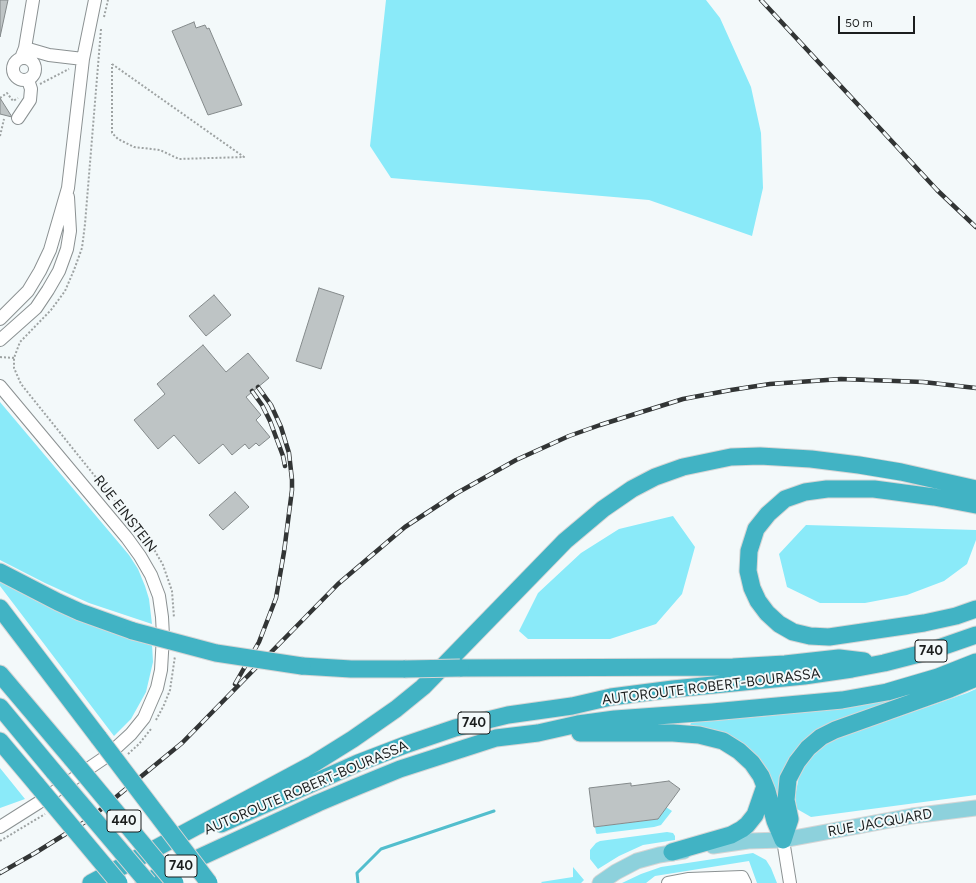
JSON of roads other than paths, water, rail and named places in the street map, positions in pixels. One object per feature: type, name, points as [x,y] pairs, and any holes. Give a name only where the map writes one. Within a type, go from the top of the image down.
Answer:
[{"type":"highway","points":[[91,883],[313,764],[353,739],[396,709],[428,681],[565,541],[603,509],[632,489],[655,477],[683,467],[731,457],[760,456],[811,459],[859,465],[901,472],[976,489]]},
{"type":"highway","points":[[976,505],[934,497],[874,489],[827,489],[805,492],[785,500],[768,514],[756,529],[749,552],[748,572],[752,588],[758,600],[767,612],[779,624],[788,630],[810,636],[829,637],[924,623],[976,609]]},
{"type":"highway","points":[[0,572],[69,607],[133,631],[216,653],[302,666],[351,669],[761,666],[839,658],[884,663]]},
{"type":"highway","points":[[0,608],[209,883]]},
{"type":"highway","name":"AUTOROUTE ROBERT-BOURASSA","points":[[91,883],[351,766],[455,728],[508,714],[572,706],[611,697],[673,688],[804,676],[884,663],[927,652],[976,635]]},
{"type":"highway","name":"AUTOROUTE ROBERT-BOURASSA","points":[[144,883],[318,803],[400,769],[496,738],[538,733],[578,724],[615,719],[728,711],[842,700],[887,692],[938,677],[976,662]]},
{"type":"highway","name":"440","points":[[0,674],[175,883]]},
{"type":"highway","points":[[783,840],[790,819],[786,800],[788,779],[797,762],[808,748],[820,737],[835,730],[942,692],[976,678]]},
{"type":"highway","name":"440","points":[[0,707],[148,883]]},
{"type":"highway","points":[[538,733],[673,733],[699,735],[723,741],[739,751],[752,763],[761,776],[775,821],[783,840]]},
{"type":"highway","points":[[0,741],[119,883]]},
{"type":"highway","points":[[672,852],[731,835],[742,829],[755,815],[765,786]]},
{"type":"highway","points":[[158,883],[217,850]]},
{"type":"main road","name":"RUE JACQUARD","points":[[600,883],[626,866],[648,857],[672,852],[748,841],[783,840],[912,816],[976,808]]},
{"type":"street","points":[[33,0],[23,53],[13,66],[14,72],[17,77],[22,80],[32,75],[49,55]]},
{"type":"street","points":[[0,340],[36,308],[59,271],[67,249],[70,231],[68,188],[83,59],[95,0]]},
{"type":"street","points":[[23,53],[83,59]]},
{"type":"street","points":[[18,118],[30,100],[32,75],[35,65],[32,60],[27,58],[23,53]]},
{"type":"street","points":[[0,319],[25,295],[40,271],[50,250],[68,188]]},
{"type":"street","name":"RUE EINSTEIN","points":[[0,386],[127,538],[140,556],[151,575],[158,596],[163,626],[162,660],[159,679],[149,708],[125,741],[107,756],[0,827]]},
{"type":"street","points":[[0,819],[20,815]]},
{"type":"street","points":[[783,840],[790,883]]},
{"type":"street","points":[[668,883],[742,877],[745,883]]},
{"type":"waterway","points":[[358,883],[357,873],[381,849],[494,811]]},
{"type":"railway","points":[[761,0],[937,190],[976,227]]},
{"type":"railway","points":[[0,873],[88,820],[182,743],[338,584],[405,527],[457,493],[516,460],[569,436],[600,425],[683,399],[731,390],[770,384],[841,379],[923,382],[976,388]]},
{"type":"railway","points":[[235,684],[259,642],[276,598],[292,490],[289,453],[281,427],[271,405],[258,387]]},
{"type":"railway","points":[[252,391],[262,405],[270,421],[283,456],[285,466]]}]
